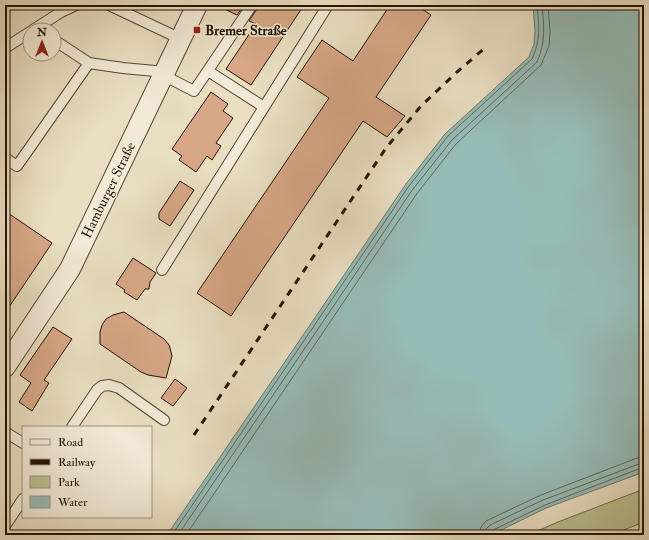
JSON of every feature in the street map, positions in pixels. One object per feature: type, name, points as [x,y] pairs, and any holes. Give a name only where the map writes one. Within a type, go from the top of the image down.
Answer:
[{"type":"street","name":"Hamburger Straße","points":[[5,367],[70,269],[197,5]]},
{"type":"lane","points":[[46,22],[61,12],[76,5]]},
{"type":"lane","points":[[109,5],[181,39]]},
{"type":"lane","points":[[62,45],[89,63],[155,71],[194,91],[252,5]]},
{"type":"lane","points":[[162,270],[328,5]]},
{"type":"lane","points":[[5,48],[22,37]]},
{"type":"lane","points":[[5,158],[18,166],[89,63]]},
{"type":"lane","points":[[208,71],[264,107]]},
{"type":"lane","points":[[73,426],[97,390],[102,386],[119,388],[164,420]]},
{"type":"lane","points":[[5,432],[22,442]]},
{"type":"lane","points":[[5,526],[22,500]]},
{"type":"green space","points":[[644,489],[644,522],[611,535],[528,535],[558,522]]},
{"type":"water","points":[[533,5],[644,5],[644,472],[546,508],[491,535],[167,535],[406,184],[445,134],[529,57],[534,44],[535,30]]},
{"type":"building","points":[[216,5],[244,5],[237,15]]},
{"type":"building","points":[[258,5],[304,5],[251,85],[226,69],[256,24],[249,21]]},
{"type":"building","points":[[390,5],[416,5],[431,15],[376,97],[405,116],[387,137],[363,121],[231,316],[197,293],[329,98],[297,77],[322,40],[353,61]]},
{"type":"building","points":[[211,92],[228,104],[223,111],[233,118],[216,143],[221,146],[212,160],[207,156],[196,172],[179,160],[182,156],[172,149]]},
{"type":"building","points":[[180,181],[194,190],[170,226],[159,219],[159,213]]},
{"type":"building","points":[[5,211],[52,243],[5,313]]},
{"type":"building","points":[[133,258],[156,273],[150,282],[149,289],[145,289],[137,300],[124,292],[125,290],[116,284]]},
{"type":"building","points":[[124,312],[164,339],[169,345],[172,356],[166,378],[148,375],[141,372],[100,344],[100,332],[106,319]]},
{"type":"building","points":[[53,327],[72,339],[44,380],[49,383],[32,411],[19,402],[31,383],[20,375]]},
{"type":"building","points":[[175,379],[187,388],[173,406],[161,398]]},
{"type":"railway","points":[[194,435],[386,148],[421,106],[486,47]]},
{"type":"place","name":"Bremer Straße","points":[[197,30]]}]
